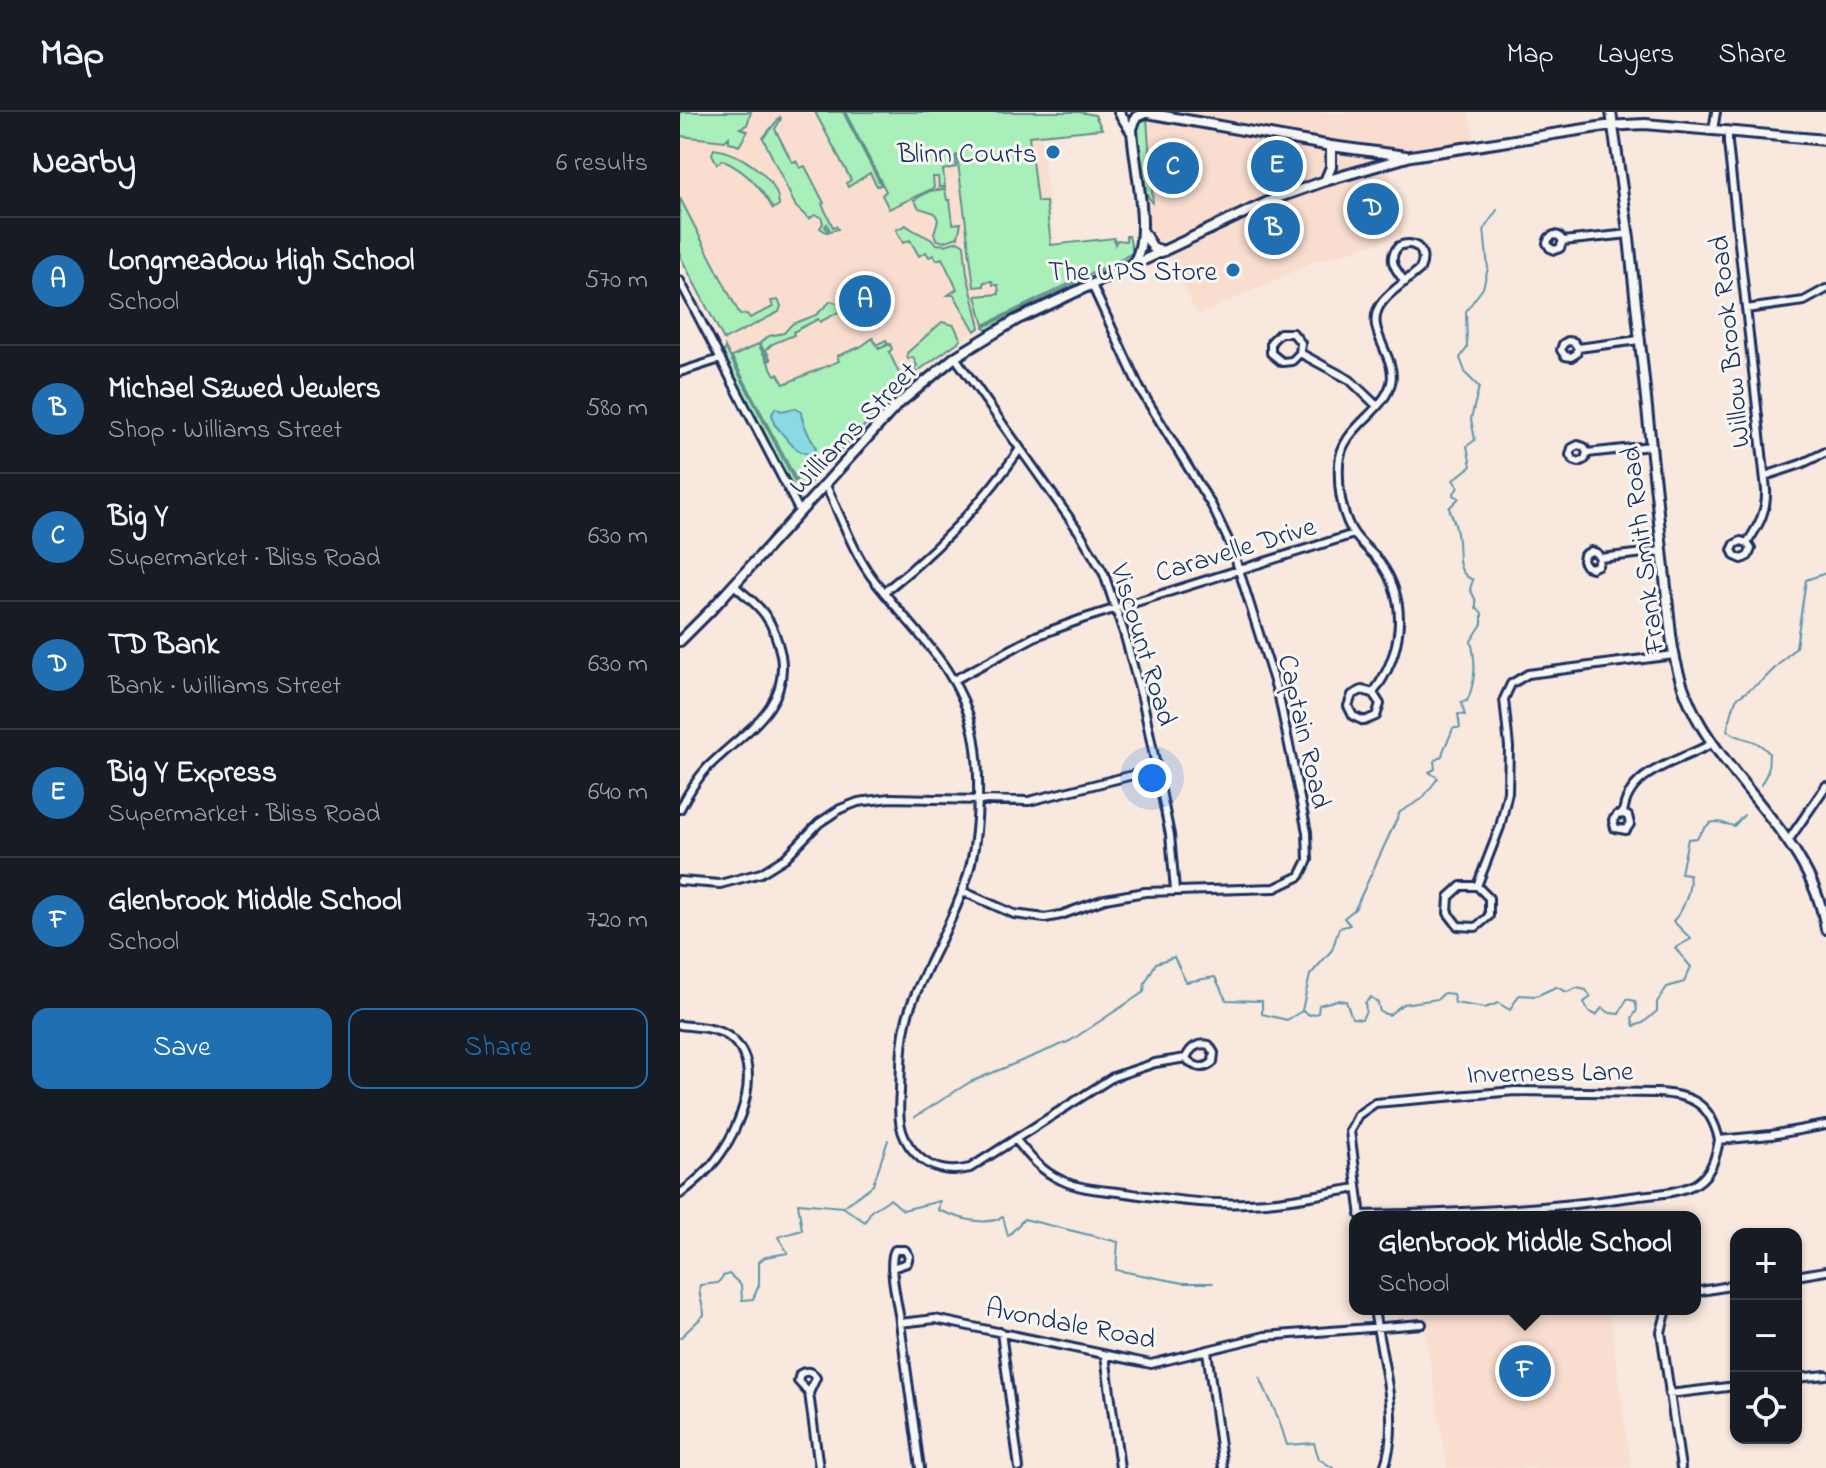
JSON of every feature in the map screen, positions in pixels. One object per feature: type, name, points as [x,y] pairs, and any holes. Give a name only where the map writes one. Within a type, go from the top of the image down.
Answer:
[{"type":"main road","points":[[1119,112],[1132,132]]},
{"type":"main road","points":[[1128,267],[1139,256],[1142,229],[1132,132],[1134,119],[1144,112],[1331,146],[1411,156]]},
{"type":"main road","name":"Frank Smith Road","points":[[1611,112],[1629,234],[1674,655],[1688,701],[1713,743],[1788,841],[1812,882],[1826,929]]},
{"type":"main road","name":"Williams Street","points":[[680,641],[903,399],[955,357],[1008,325],[1274,199],[1411,156],[1613,125],[1645,124],[1826,140]]},
{"type":"main road","points":[[1325,181],[1331,167],[1331,146]]},
{"type":"main road","points":[[1142,229],[1151,246],[1164,251]]},
{"type":"street","points":[[1713,130],[1716,112]]},
{"type":"street","name":"Willow Brook Road","points":[[1728,131],[1765,476],[1765,512],[1747,543]]},
{"type":"street","points":[[1563,241],[1629,234]]},
{"type":"street","points":[[1373,693],[1393,659],[1399,614],[1388,575],[1354,534],[1341,499],[1339,458],[1351,433],[1390,386],[1392,373],[1377,334],[1377,312],[1382,302],[1420,269],[1423,258],[1418,247],[1406,243],[1395,248],[1392,260],[1405,282]]},
{"type":"street","points":[[680,281],[800,512]]},
{"type":"street","name":"Captain Road","points":[[962,891],[1014,914],[1045,918],[1105,899],[1175,890],[1275,888],[1300,876],[1308,860],[1307,832],[1279,697],[1240,569],[1223,526],[1140,389],[1092,285]]},
{"type":"street","points":[[1746,309],[1804,301],[1826,289]]},
{"type":"street","points":[[1290,332],[1299,340],[1300,353],[1292,361],[1282,362],[1271,353],[1271,342],[1277,334],[1290,332]]},
{"type":"street","points":[[1578,348],[1639,340]]},
{"type":"street","points":[[1300,353],[1350,380],[1376,405]]},
{"type":"street","name":"Viscount Road","points":[[955,357],[1093,552],[1104,574],[1143,702],[1170,835],[1175,890]]},
{"type":"street","points":[[680,372],[720,359]]},
{"type":"street","points":[[1587,453],[1651,446]]},
{"type":"street","points":[[884,592],[931,554],[960,525],[1020,449]]},
{"type":"street","points":[[1765,476],[1826,452]]},
{"type":"street","points":[[825,484],[857,552],[884,592],[939,657],[954,680],[964,699],[974,732],[977,760],[972,858],[962,891],[909,1010],[901,1060],[900,1124],[909,1147],[933,1166],[950,1170],[978,1165],[1113,1077],[1143,1066],[1186,1058],[1194,1046],[1203,1043],[1211,1046],[1214,1053],[1213,1062],[1205,1067],[1194,1066],[1186,1058]]},
{"type":"street","name":"Caravelle Drive","points":[[954,680],[1036,636],[1115,607],[1354,534]]},
{"type":"street","points":[[1600,558],[1662,551]]},
{"type":"street","points":[[680,809],[699,777],[770,710],[781,682],[780,649],[770,623],[762,611],[734,585]]},
{"type":"street","points":[[1477,886],[1500,827],[1508,792],[1509,747],[1504,704],[1511,684],[1528,674],[1674,655]]},
{"type":"street","points":[[1362,690],[1373,693],[1380,704],[1378,712],[1369,721],[1356,719],[1349,710],[1350,698],[1362,690]]},
{"type":"street","points":[[1623,814],[1627,793],[1641,778],[1713,743]]},
{"type":"street","points":[[680,881],[720,884],[756,876],[785,858],[819,823],[858,802],[890,798],[1038,800],[1157,769]]},
{"type":"street","points":[[1788,841],[1826,786]]},
{"type":"street","points":[[1461,886],[1477,886],[1489,898],[1489,916],[1476,927],[1458,926],[1448,913],[1449,897],[1461,886]]},
{"type":"street","points":[[680,1025],[727,1035],[741,1051],[747,1074],[745,1102],[728,1143],[707,1171],[680,1194]]},
{"type":"street","name":"Inverness Lane","points":[[1359,1211],[1351,1126],[1364,1108],[1389,1100],[1515,1091],[1669,1093],[1686,1097],[1704,1108],[1714,1122],[1719,1140]]},
{"type":"street","points":[[1500,1211],[1581,1204],[1683,1189],[1708,1172],[1719,1140],[1826,1125]]},
{"type":"street","points":[[1016,1140],[1050,1175],[1074,1185],[1105,1191],[1182,1201],[1240,1203],[1357,1188]]},
{"type":"street","points":[[892,1268],[920,1468]]},
{"type":"street","points":[[1802,1275],[1826,1271]]},
{"type":"street","points":[[1701,1291],[1730,1286]]},
{"type":"street","points":[[1375,1315],[1392,1424],[1390,1449],[1384,1468]]},
{"type":"street","points":[[1665,1315],[1661,1329],[1681,1468]]},
{"type":"street","name":"Avondale Road","points":[[900,1323],[931,1318],[1151,1364],[1265,1336],[1422,1324]]},
{"type":"street","points":[[1001,1332],[1019,1468]]},
{"type":"street","points":[[1207,1351],[1223,1468]]},
{"type":"street","points":[[1105,1355],[1120,1468]]},
{"type":"street","points":[[1802,1377],[1826,1375]]},
{"type":"street","points":[[1669,1394],[1730,1387]]},
{"type":"street","points":[[809,1393],[819,1468]]},
{"type":"shaded area","points":[[680,112],[1030,112],[1032,136],[1041,136],[1054,244],[1046,244],[1005,312],[974,329],[905,383],[802,493],[680,259]]},
{"type":"shaded area","points":[[1139,112],[1469,112],[1474,142],[1389,151],[1388,167],[1404,234],[1312,263],[1197,316],[1173,261],[1149,237],[1137,127]]},
{"type":"shaded area","points":[[1423,1315],[1610,1315],[1631,1468],[1447,1468]]},
{"type":"green space","points":[[680,112],[751,112],[747,125],[740,128],[748,131],[739,146],[729,142],[729,137],[725,141],[680,136]]},
{"type":"green space","points":[[815,112],[843,112],[881,185],[877,186],[870,173],[848,187],[846,183],[851,180]]},
{"type":"green space","points":[[845,112],[1079,112],[1095,115],[1102,129],[1029,136],[1037,202],[1046,202],[1051,245],[1114,238],[1115,244],[1117,240],[1126,241],[1126,236],[1129,236],[1133,253],[984,325],[976,296],[999,294],[998,285],[993,285],[992,281],[974,287],[957,155],[956,167],[943,170],[945,187],[939,187],[938,177],[933,177],[934,188],[889,209],[882,195],[886,191]]},
{"type":"green space","points":[[780,117],[775,129],[792,162],[796,161],[800,168],[805,166],[833,227],[838,229],[830,231],[827,224],[826,232],[820,228],[823,223],[821,217],[815,215],[809,219],[796,207],[763,138]]},
{"type":"green space","points":[[1147,118],[1153,204],[1144,190],[1137,127]]},
{"type":"green space","points":[[714,149],[735,155],[756,168],[772,185],[779,205],[773,209],[757,186],[738,169],[722,160],[717,164],[712,154]]},
{"type":"green space","points":[[945,189],[947,200],[950,200],[953,224],[961,223],[958,237],[943,242],[936,239],[934,233],[938,220],[935,213],[919,208],[914,200],[930,191]]},
{"type":"green space","points":[[680,198],[740,315],[747,314],[750,318],[773,307],[771,301],[778,300],[781,306],[779,312],[724,340],[680,256]]},
{"type":"green space","points":[[906,225],[937,244],[958,241],[964,245],[967,274],[980,327],[975,331],[954,295],[948,295],[957,289],[942,258],[929,257],[926,252],[919,256],[910,240],[903,243],[896,230]]},
{"type":"green space","points":[[1135,255],[1123,265],[987,330],[984,327]]},
{"type":"green space","points":[[850,296],[854,304],[772,344],[766,350],[769,361],[760,343],[769,336],[784,333],[792,324],[816,315],[831,301],[841,304]]},
{"type":"green space","points":[[942,322],[954,325],[961,340],[915,373],[913,369],[917,366],[913,357],[908,359],[907,353]]},
{"type":"green space","points":[[873,338],[876,345],[886,340],[888,343],[879,349],[890,344],[892,349],[889,352],[900,375],[905,374],[908,380],[802,491],[732,357],[758,344],[775,375],[778,374],[784,384],[839,361],[837,356]]},
{"type":"green space","points":[[725,347],[800,492],[798,496],[723,356]]},
{"type":"water","points":[[775,408],[782,411],[795,408],[801,412],[816,448],[813,454],[795,448],[774,424],[772,414]]},
{"type":"waterway","points":[[1302,1010],[1310,975],[1332,950],[1339,928],[1350,925],[1344,918],[1355,909],[1400,812],[1422,799],[1438,778],[1429,772],[1435,769],[1434,761],[1442,756],[1453,728],[1460,728],[1458,714],[1465,715],[1461,702],[1467,701],[1474,679],[1471,641],[1482,624],[1482,613],[1476,608],[1470,589],[1473,580],[1460,566],[1458,541],[1449,508],[1459,498],[1453,495],[1458,487],[1453,480],[1471,466],[1467,446],[1475,440],[1471,419],[1479,387],[1466,374],[1460,358],[1467,348],[1466,311],[1483,288],[1488,268],[1484,229],[1497,210]]},
{"type":"waterway","points":[[1761,785],[1768,771],[1769,753],[1757,743],[1727,730],[1736,699],[1763,680],[1796,647],[1806,580],[1826,573]]},
{"type":"waterway","points":[[915,1117],[970,1082],[1070,1041],[1144,992],[1145,983],[1156,963],[1174,957],[1186,982],[1215,977],[1226,1000],[1262,1001],[1262,1014],[1287,1020],[1302,1011],[1310,1015],[1318,1013],[1319,1005],[1337,1000],[1346,1001],[1352,1018],[1362,1019],[1366,1011],[1365,1003],[1371,997],[1378,1003],[1380,1012],[1389,1015],[1403,1004],[1438,999],[1444,993],[1453,994],[1455,1003],[1485,1008],[1498,1003],[1510,1010],[1519,995],[1536,996],[1556,987],[1567,992],[1577,988],[1586,990],[1591,997],[1584,1002],[1588,1011],[1596,1015],[1602,1008],[1619,1014],[1627,999],[1635,1001],[1634,1026],[1643,1023],[1657,1011],[1657,1002],[1667,987],[1684,982],[1691,967],[1675,948],[1691,939],[1673,921],[1681,911],[1688,892],[1689,874],[1681,873],[1688,839],[1697,838],[1712,822],[1734,826],[1744,815]]},
{"type":"waterway","points":[[680,1338],[704,1315],[700,1285],[718,1283],[729,1274],[741,1285],[742,1300],[753,1299],[759,1285],[759,1262],[765,1257],[788,1253],[778,1237],[802,1230],[798,1203],[843,1207],[873,1185],[888,1140]]},
{"type":"waterway","points":[[843,1207],[865,1222],[871,1211],[890,1199],[903,1210],[940,1201],[938,1210],[963,1218],[987,1221],[1003,1217],[1008,1236],[1024,1219],[1118,1242],[1116,1270],[1183,1283],[1213,1283]]},
{"type":"waterway","points":[[1260,1378],[1287,1445],[1314,1443],[1319,1459],[1333,1468]]},
{"type":"place","name":"Blinn Courts","points":[[1053,152]]},
{"type":"place","name":"Big Y Express","points":[[1277,166]]},
{"type":"place","name":"Big Y","points":[[1173,168]]},
{"type":"place","name":"TD Bank","points":[[1373,209]]},
{"type":"place","name":"Michael Szwed Jewlers","points":[[1274,229]]},
{"type":"place","name":"The UPS Store","points":[[1233,270]]},
{"type":"place","name":"Longmeadow High School","points":[[865,301]]},
{"type":"place","name":"Glenbrook Middle School","points":[[1525,1371]]}]
